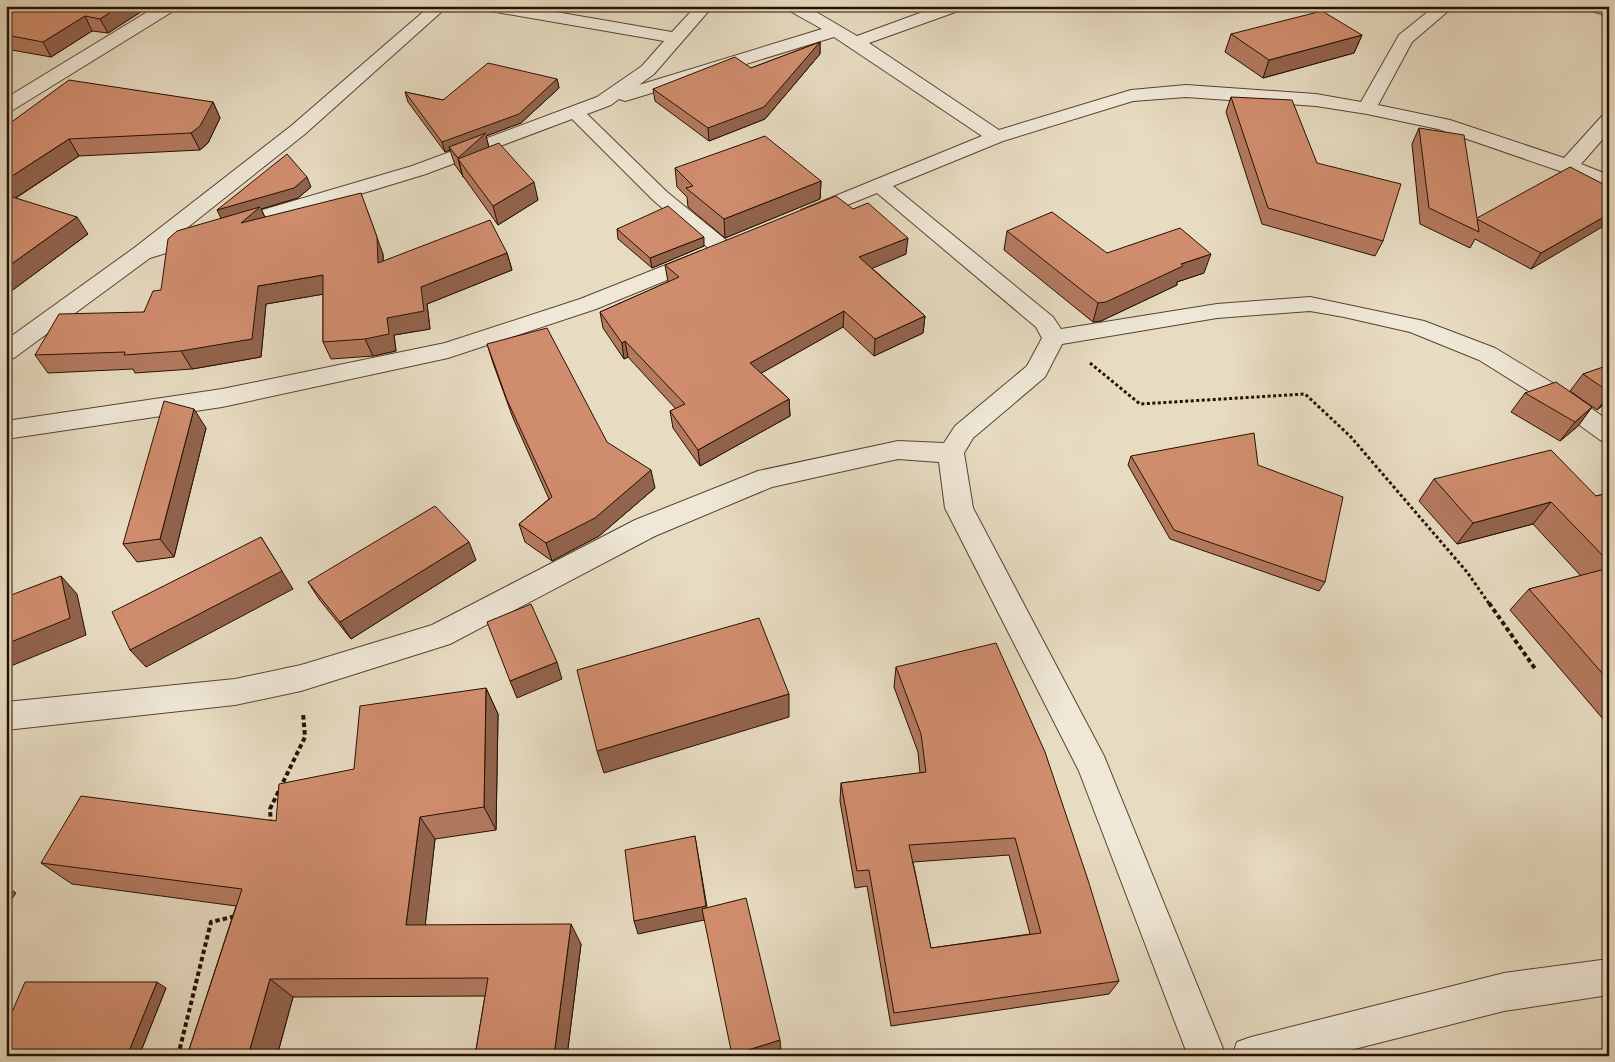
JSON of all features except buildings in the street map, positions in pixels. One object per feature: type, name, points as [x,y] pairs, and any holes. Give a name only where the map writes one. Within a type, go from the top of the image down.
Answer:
[{"type":"street","points":[[6,106],[169,6]]},
{"type":"street","points":[[6,352],[142,253],[298,130],[440,6]]},
{"type":"street","points":[[490,6],[677,38]]},
{"type":"street","points":[[604,101],[648,70],[705,6]]},
{"type":"street","points":[[794,6],[838,30],[996,137]]},
{"type":"street","points":[[856,42],[955,6]]},
{"type":"street","points":[[1366,108],[1405,40],[1446,6]]},
{"type":"street","points":[[1594,6],[1609,11]]},
{"type":"street","points":[[142,253],[418,170],[576,113],[604,101],[838,30]]},
{"type":"street","points":[[787,222],[996,137],[1131,96],[1186,91],[1316,100],[1443,124],[1568,166],[1609,182]]},
{"type":"street","points":[[6,430],[222,398],[448,350],[588,304],[732,245],[660,196],[576,113]]},
{"type":"street","points":[[1568,166],[1609,120]]},
{"type":"street","points":[[880,185],[1045,322],[1056,337]]},
{"type":"street","points":[[1056,337],[1218,311],[1310,304],[1416,326],[1487,354],[1565,402],[1609,434]]},
{"type":"street","points":[[1056,337],[1036,372],[964,432],[951,453],[959,508],[1093,766],[1207,1056]]},
{"type":"street","points":[[6,716],[235,692],[301,678],[440,636],[645,528],[767,478],[898,450],[951,453]]},
{"type":"street","points":[[1251,1056],[1504,992],[1609,977]]},
{"type":"path","points":[[1056,337],[1140,404],[1305,394],[1350,436],[1467,572],[1536,670]]},
{"type":"path","points":[[272,826],[270,809],[305,738],[301,678]]},
{"type":"path","points":[[178,1056],[212,922],[242,914]]}]
